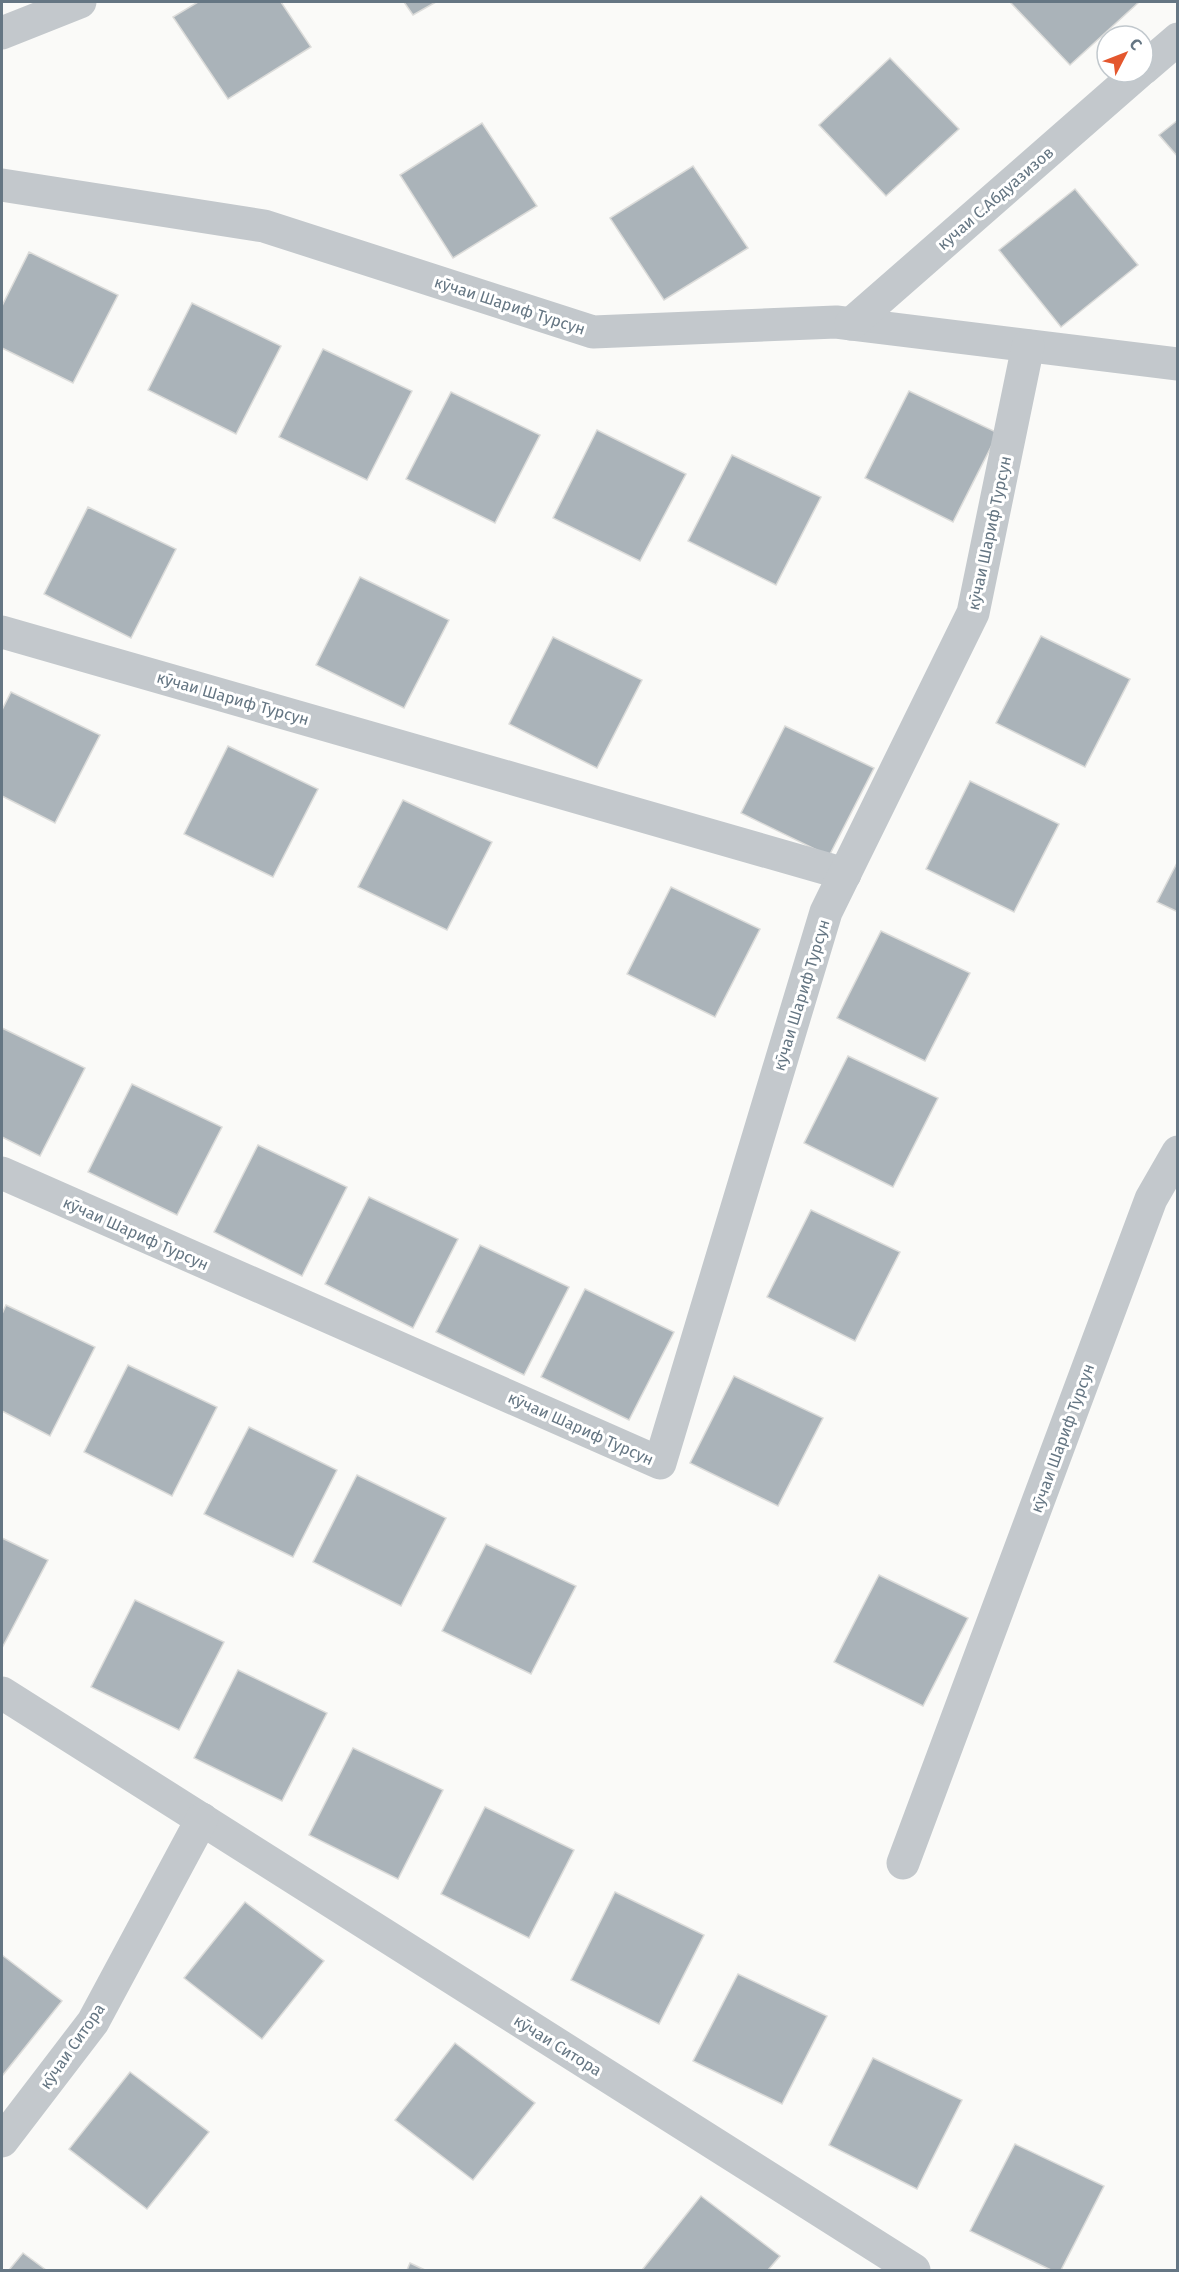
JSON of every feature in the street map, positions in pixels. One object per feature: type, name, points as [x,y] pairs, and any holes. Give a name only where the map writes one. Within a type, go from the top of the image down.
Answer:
[{"type":"street","points":[[2,33],[80,2]]},
{"type":"street","points":[[1155,59],[1178,39]]},
{"type":"street","name":"кучаи С.Абдуазизов","points":[[851,324],[1125,84]]},
{"type":"street","name":"кӯчаи Шариф Турсун","points":[[2,184],[264,226],[593,332],[836,322],[1178,364]]},
{"type":"street","name":"кӯчаи Шариф Турсун","points":[[2,1173],[660,1463],[826,912],[974,613],[1028,346]]},
{"type":"street","name":"кӯчаи Шариф Турсун","points":[[2,632],[845,874]]},
{"type":"street","name":"кӯчаи Шариф Турсун","points":[[903,1863],[1151,1199],[1178,1152]]},
{"type":"street","name":"кӯчаи Ситора","points":[[2,1693],[914,2271]]},
{"type":"street","name":"кӯчаи Ситора","points":[[2,2141],[93,2022],[202,1819]]},
{"type":"building","points":[[198,2],[281,2],[311,47],[228,99],[173,17]]},
{"type":"building","points":[[404,2],[436,2],[413,15]]},
{"type":"building","points":[[1010,2],[1139,2],[1115,24],[1095,24],[1095,42],[1070,65]]},
{"type":"building","points":[[890,58],[959,129],[886,196],[819,125]]},
{"type":"building","points":[[1178,120],[1178,157],[1159,135]]},
{"type":"building","points":[[482,123],[537,206],[453,258],[400,175]]},
{"type":"building","points":[[693,166],[748,248],[664,300],[610,218]]},
{"type":"building","points":[[1075,189],[1138,265],[1061,327],[999,250]]},
{"type":"building","points":[[29,252],[118,295],[73,383],[2,348],[2,306]]},
{"type":"building","points":[[192,303],[281,346],[236,434],[148,390]]},
{"type":"building","points":[[323,349],[412,391],[367,480],[279,437]]},
{"type":"building","points":[[909,391],[998,433],[953,522],[865,478]]},
{"type":"building","points":[[451,392],[540,435],[495,523],[406,479]]},
{"type":"building","points":[[597,430],[686,474],[640,561],[553,518]]},
{"type":"building","points":[[732,455],[821,497],[776,585],[688,541]]},
{"type":"building","points":[[88,507],[176,549],[131,638],[44,594]]},
{"type":"building","points":[[360,577],[449,620],[404,708],[316,665]]},
{"type":"building","points":[[1041,636],[1130,679],[1085,767],[996,723]]},
{"type":"building","points":[[553,637],[642,680],[597,768],[509,724]]},
{"type":"building","points":[[11,692],[100,735],[55,823],[2,796],[2,710]]},
{"type":"building","points":[[785,726],[874,768],[829,856],[741,813]]},
{"type":"building","points":[[228,746],[318,789],[273,877],[184,834]]},
{"type":"building","points":[[970,781],[1059,824],[1014,912],[926,869]]},
{"type":"building","points":[[403,800],[492,842],[447,930],[358,887]]},
{"type":"building","points":[[1178,861],[1178,912],[1157,902]]},
{"type":"building","points":[[671,887],[760,929],[715,1017],[627,974]]},
{"type":"building","points":[[881,931],[970,973],[925,1061],[837,1018]]},
{"type":"building","points":[[2,1028],[85,1068],[40,1156],[2,1137]]},
{"type":"building","points":[[848,1056],[938,1098],[893,1187],[804,1143]]},
{"type":"building","points":[[132,1084],[222,1127],[177,1215],[88,1172]]},
{"type":"building","points":[[258,1145],[347,1187],[302,1276],[214,1232]]},
{"type":"building","points":[[369,1197],[458,1239],[413,1328],[325,1284]]},
{"type":"building","points":[[811,1210],[900,1252],[855,1341],[767,1297]]},
{"type":"building","points":[[480,1245],[569,1287],[524,1375],[436,1332]]},
{"type":"building","points":[[585,1289],[674,1332],[629,1420],[541,1377]]},
{"type":"building","points":[[6,1305],[95,1347],[50,1436],[2,1411],[2,1314]]},
{"type":"building","points":[[128,1365],[217,1407],[172,1496],[84,1452]]},
{"type":"building","points":[[734,1376],[823,1418],[778,1506],[690,1463]]},
{"type":"building","points":[[249,1427],[337,1470],[293,1557],[204,1514]]},
{"type":"building","points":[[357,1475],[446,1518],[401,1606],[313,1562]]},
{"type":"building","points":[[2,1538],[48,1560],[2,1648]]},
{"type":"building","points":[[486,1544],[576,1586],[531,1674],[442,1631]]},
{"type":"building","points":[[879,1575],[968,1618],[923,1706],[834,1662]]},
{"type":"building","points":[[135,1600],[224,1642],[179,1730],[91,1687]]},
{"type":"building","points":[[238,1670],[327,1713],[282,1801],[194,1758]]},
{"type":"building","points":[[353,1748],[443,1790],[398,1879],[309,1835]]},
{"type":"building","points":[[485,1807],[574,1850],[529,1938],[441,1894]]},
{"type":"building","points":[[615,1892],[704,1935],[659,2024],[571,1980]]},
{"type":"building","points":[[245,1902],[324,1961],[262,2039],[184,1978]]},
{"type":"building","points":[[2,1955],[62,2001],[2,2076]]},
{"type":"building","points":[[738,1974],[827,2016],[782,2104],[693,2061]]},
{"type":"building","points":[[455,2043],[535,2103],[473,2180],[395,2120]]},
{"type":"building","points":[[873,2058],[962,2100],[917,2189],[829,2145]]},
{"type":"building","points":[[130,2072],[209,2132],[147,2209],[69,2149]]},
{"type":"building","points":[[1015,2144],[1104,2186],[1061,2270],[1051,2270],[970,2231]]},
{"type":"building","points":[[701,2196],[780,2256],[768,2270],[642,2270]]},
{"type":"building","points":[[23,2253],[46,2270],[9,2270]]},
{"type":"building","points":[[410,2263],[425,2270],[407,2270]]}]
